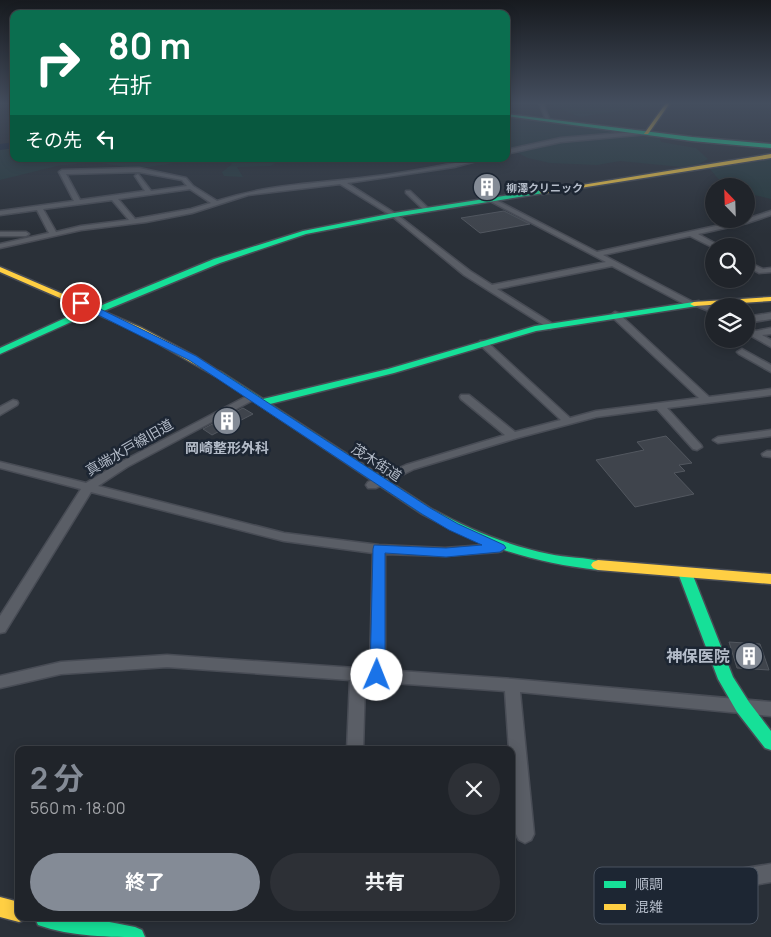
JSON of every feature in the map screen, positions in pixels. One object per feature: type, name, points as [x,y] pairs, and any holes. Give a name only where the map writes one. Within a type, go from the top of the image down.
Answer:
[{"type":"main road","points":[[0,351],[77,316],[98,310],[216,261],[271,242],[322,228],[490,199],[771,156]]},
{"type":"main road","name":"茂木街道","points":[[1,270],[98,310],[193,358],[375,483],[453,527],[500,548],[526,556],[562,562],[771,579]]},
{"type":"main road","points":[[256,400],[391,371],[483,343],[550,326],[693,304],[771,299]]},
{"type":"main road","points":[[0,358],[84,320],[98,310]]},
{"type":"main road","points":[[685,573],[722,670],[743,707],[771,743]]},
{"type":"main road","points":[[0,908],[15,911]]},
{"type":"main road","points":[[59,921],[135,937]]},
{"type":"street","points":[[510,151],[531,147]]},
{"type":"street","points":[[0,234],[49,233],[133,222],[192,211],[238,195],[264,190],[340,182],[468,162]]},
{"type":"street","points":[[78,203],[62,172],[139,170],[184,179],[191,187],[216,203]]},
{"type":"street","points":[[138,176],[149,193]]},
{"type":"street","points":[[340,182],[394,215],[454,264],[550,326]]},
{"type":"street","points":[[0,214],[191,187]]},
{"type":"street","points":[[408,192],[427,210]]},
{"type":"street","points":[[114,198],[133,222]]},
{"type":"street","points":[[490,199],[693,304],[705,308]]},
{"type":"street","points":[[39,208],[49,233]]},
{"type":"street","points":[[597,254],[745,222],[771,213]]},
{"type":"street","points":[[0,246],[49,233]]},
{"type":"street","points":[[692,234],[705,240]]},
{"type":"street","points":[[490,288],[614,263]]},
{"type":"street","points":[[755,268],[762,271],[771,270]]},
{"type":"street","points":[[615,315],[708,401]]},
{"type":"street","points":[[755,319],[771,316]]},
{"type":"street","points":[[755,331],[771,331]]},
{"type":"street","points":[[755,334],[771,344]]},
{"type":"street","points":[[483,343],[568,421]]},
{"type":"street","points":[[742,352],[771,369]]},
{"type":"street","points":[[375,483],[410,467],[513,436],[615,410],[708,401],[771,392]]},
{"type":"street","points":[[465,397],[513,436]]},
{"type":"street","name":"真端水戸線旧道","points":[[0,628],[88,487],[123,465],[256,400]]},
{"type":"street","points":[[0,412],[13,403]]},
{"type":"street","points":[[660,406],[697,447]]},
{"type":"street","points":[[718,440],[771,433]]},
{"type":"street","points":[[0,465],[276,536],[379,549],[446,552],[500,548]]},
{"type":"street","points":[[377,675],[379,549]]},
{"type":"street","points":[[0,682],[61,668],[167,661],[512,685],[771,709]]},
{"type":"street","points":[[355,746],[358,674]]},
{"type":"street","points":[[512,685],[525,834]]},
{"type":"street","points":[[758,875],[771,873]]},
{"type":"green space","points":[[510,147],[689,147],[696,148],[708,159],[699,164],[682,167],[620,161],[597,165],[550,163],[528,158],[510,149]]},
{"type":"green space","points":[[10,148],[10,162],[95,162],[57,166],[0,180],[0,149]]},
{"type":"green space","points":[[771,159],[771,199],[755,195],[755,178],[717,178],[710,169]]},
{"type":"green space","points":[[95,162],[181,162],[136,169]]},
{"type":"green space","points":[[228,162],[277,162],[271,166],[237,167],[243,177],[224,176],[222,172],[232,164]]},
{"type":"building","points":[[504,211],[530,224],[480,233],[461,218]]},
{"type":"building","name":"岡崎整形外科","points":[[243,408],[253,414],[212,435],[203,429]]},
{"type":"building","points":[[666,436],[692,463],[679,465],[685,471],[674,473],[694,494],[635,507],[596,460],[644,450],[637,442]]},
{"type":"building","name":"神保医院","points":[[729,642],[760,644],[769,670],[737,668]]},
{"type":"traffic: fast","points":[[0,351],[77,316],[98,310],[217,261],[305,232],[394,215],[542,192]]},
{"type":"traffic: fast","points":[[261,403],[391,371],[535,329],[694,304]]},
{"type":"traffic: fast","points":[[218,374],[447,523],[488,541],[530,554],[574,563],[598,565]]},
{"type":"traffic: fast","points":[[685,573],[726,679],[743,707],[771,743]]},
{"type":"traffic: fast","points":[[59,921],[135,937]]},
{"type":"traffic: slow","points":[[542,192],[771,156]]},
{"type":"traffic: slow","points":[[0,269],[84,304],[166,343],[218,374]]},
{"type":"traffic: slow","points":[[694,304],[771,299]]},
{"type":"traffic: slow","points":[[598,565],[771,579]]},
{"type":"traffic: slow","points":[[0,907],[15,911]]},
{"type":"place","name":"柳澤クリニック","points":[[487,187]]},
{"type":"place","name":"岡崎整形外科","points":[[227,421]]},
{"type":"place","name":"神保医院","points":[[749,656]]},
{"type":"route","points":[[81,303],[144,332],[193,358],[426,511],[475,538],[500,548],[446,552],[379,549],[377,675]]}]
